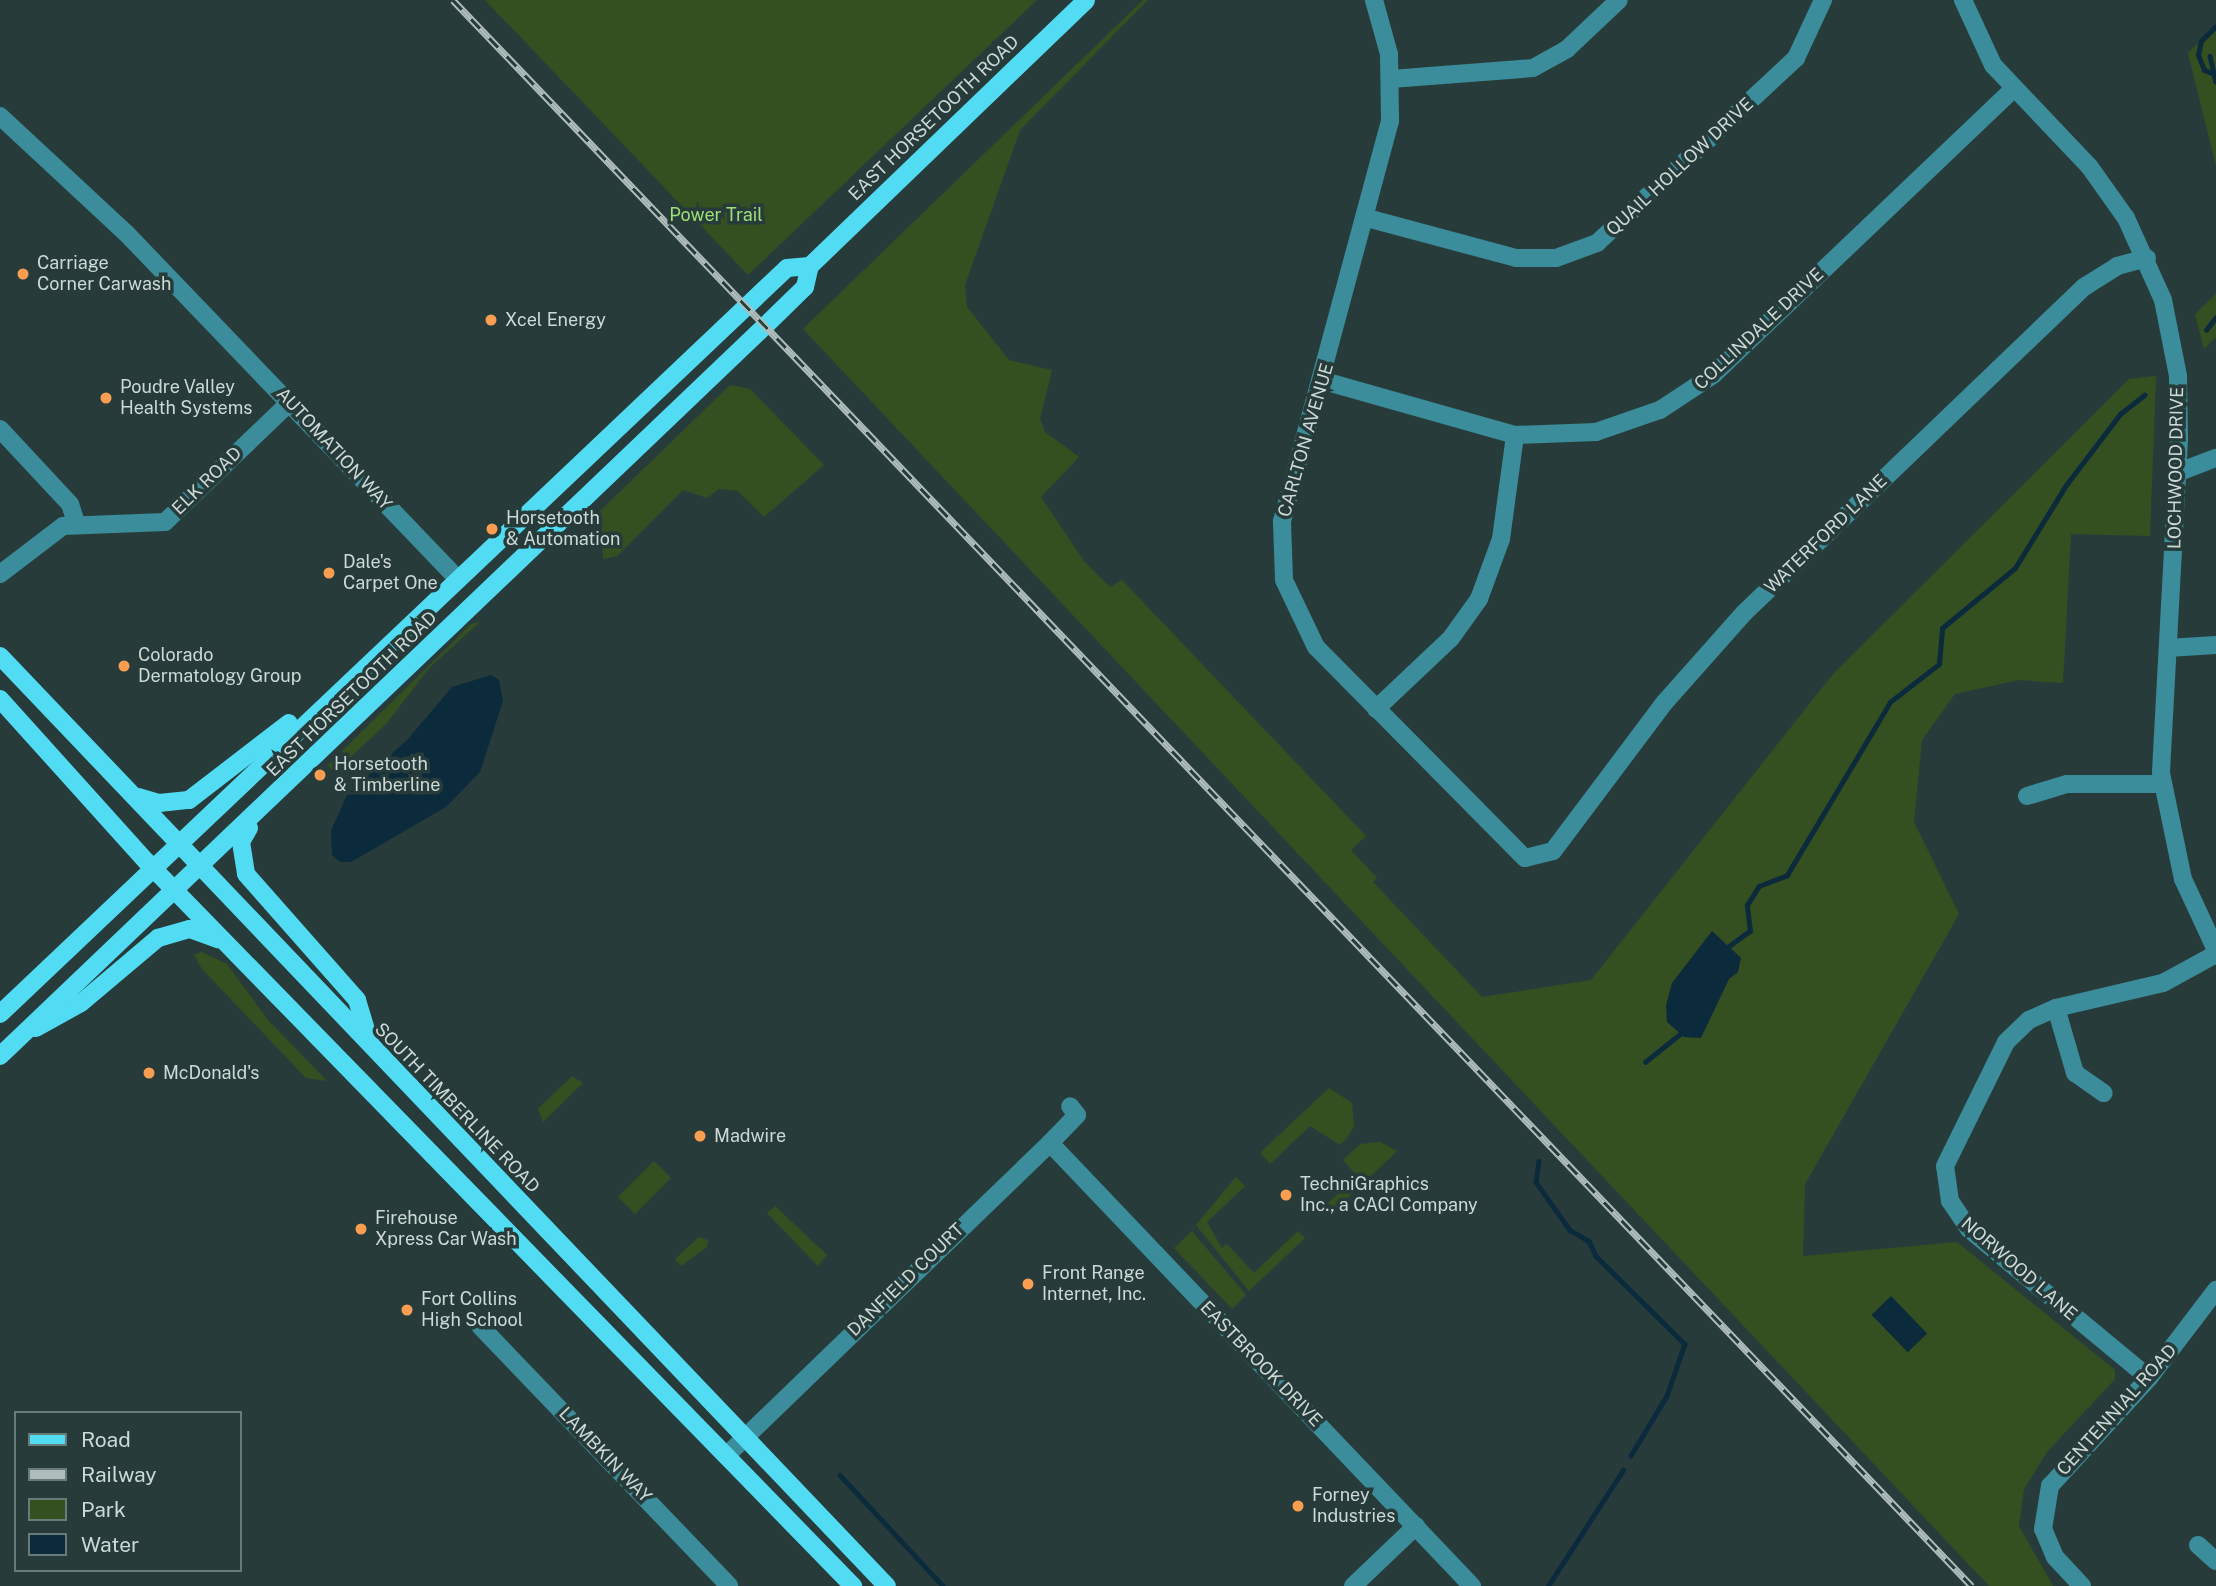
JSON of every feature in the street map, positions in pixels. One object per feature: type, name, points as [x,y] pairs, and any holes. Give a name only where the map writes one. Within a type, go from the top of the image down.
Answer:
[{"type":"main road","name":"EAST HORSETOOTH ROAD","points":[[0,1056],[258,814],[805,287],[810,266],[1086,0]]},
{"type":"main road","name":"EAST HORSETOOTH ROAD","points":[[0,1014],[356,673],[787,268],[810,266]]},
{"type":"main road","name":"SOUTH TIMBERLINE ROAD","points":[[0,656],[204,865],[373,1050],[887,1586]]},
{"type":"main road","points":[[138,797],[159,803],[189,800],[356,673]]},
{"type":"main road","points":[[0,699],[152,867],[728,1454],[853,1586]]},
{"type":"main road","points":[[258,814],[241,842],[246,874],[357,1000],[373,1050]]},
{"type":"main road","points":[[25,1031],[81,1003],[158,938],[190,929],[225,942]]},
{"type":"street","name":"CARLTON AVENUE","points":[[1374,0],[1391,79],[1385,147],[1324,381],[1282,522],[1284,580],[1316,647],[1517,854],[1545,856]]},
{"type":"street","points":[[1391,79],[1533,68],[1567,50],[1619,0]]},
{"type":"street","name":"QUAIL HOLLOW DRIVE","points":[[1367,218],[1516,258],[1556,258],[1597,243],[1796,58],[1823,0]]},
{"type":"street","name":"LOCHWOOD DRIVE","points":[[1963,0],[1980,44],[2013,89],[2089,166],[2147,258],[2172,338],[2179,472],[2162,784],[2183,879],[2216,952]]},
{"type":"street","name":"COLLINDALE DRIVE","points":[[1324,381],[1515,435],[1596,432],[1688,394],[2013,89]]},
{"type":"street","name":"AUTOMATION WAY","points":[[0,116],[126,233],[457,578]]},
{"type":"street","name":"WATERFORD LANE","points":[[1545,856],[1665,702],[1744,613],[2084,287],[2117,266],[2147,258]]},
{"type":"street","name":"ELK ROAD","points":[[0,574],[46,533],[77,525],[164,522],[290,402]]},
{"type":"street","points":[[0,429],[70,504],[77,525]]},
{"type":"street","points":[[1376,709],[1451,638],[1483,592],[1501,539],[1515,435]]},
{"type":"street","points":[[2179,472],[2216,458]]},
{"type":"street","points":[[2168,648],[2216,645]]},
{"type":"street","points":[[2027,796],[2067,784],[2162,784]]},
{"type":"street","name":"NORWOOD LANE","points":[[2149,1378],[1969,1229],[1947,1191],[1953,1143],[2006,1042],[2056,1008],[2163,984],[2216,952]]},
{"type":"street","points":[[2056,1008],[2075,1073],[2104,1093]]},
{"type":"street","name":"DANFIELD COURT","points":[[728,1454],[743,1436],[1050,1143],[1077,1115],[1070,1106]]},
{"type":"street","name":"EASTBROOK DRIVE","points":[[1050,1143],[1472,1586]]},
{"type":"street","name":"CENTENNIAL ROAD","points":[[2082,1586],[2047,1539],[2042,1515],[2050,1486],[2149,1378],[2216,1290]]},
{"type":"street","name":"LAMBKIN WAY","points":[[480,1325],[729,1586]]},
{"type":"street","points":[[1353,1586],[1416,1526]]},
{"type":"street","points":[[2198,1545],[2216,1561]]},
{"type":"green space","name":"Power Trail","points":[[485,0],[1037,0],[748,275]]},
{"type":"green space","points":[[1143,0],[1148,0],[1020,130],[965,285],[967,307],[1009,360],[1052,370],[1040,419],[1045,432],[1079,457],[1041,497],[1084,561],[1110,587],[1122,580],[1366,836],[1351,850],[1377,878],[1373,882],[1482,997],[1591,980],[1833,674],[2129,379],[2156,376],[2150,536],[2071,534],[2063,683],[2019,680],[1955,694],[1922,740],[1914,822],[1959,914],[1805,1184],[1803,1256],[1957,1242],[2115,1370],[2115,1379],[2047,1452],[2024,1489],[2019,1526],[2053,1586],[1989,1586],[803,329]]},
{"type":"green space","points":[[2216,26],[2216,166],[2188,53]]},
{"type":"green space","points":[[2216,294],[2216,337],[2204,349],[2195,314]]},
{"type":"green space","points":[[730,385],[750,389],[824,465],[764,517],[738,491],[719,489],[707,498],[683,490],[617,556],[603,559],[600,511]]},
{"type":"green space","points":[[480,622],[429,668],[387,723],[334,773],[328,765],[471,624]]},
{"type":"green space","points":[[202,952],[227,964],[268,1020],[327,1081],[306,1078],[202,969],[194,955]]},
{"type":"green space","points":[[572,1076],[583,1083],[543,1122],[538,1109]]},
{"type":"green space","points":[[1329,1088],[1352,1103],[1354,1126],[1347,1138],[1340,1145],[1310,1126],[1270,1164],[1260,1153]]},
{"type":"green space","points":[[1380,1142],[1397,1151],[1335,1210],[1328,1203],[1357,1176],[1343,1160],[1360,1144]]},
{"type":"green space","points":[[654,1161],[671,1178],[635,1214],[618,1197]]},
{"type":"green space","points":[[1236,1177],[1245,1186],[1207,1222],[1222,1248],[1227,1244],[1254,1273],[1298,1231],[1305,1238],[1249,1291],[1196,1225]]},
{"type":"green space","points":[[775,1206],[827,1255],[818,1266],[767,1213]]},
{"type":"green space","points":[[1192,1231],[1246,1295],[1232,1309],[1174,1248]]},
{"type":"green space","points":[[699,1237],[708,1240],[707,1247],[681,1266],[675,1259]]},
{"type":"water","points":[[491,675],[499,680],[503,701],[480,772],[446,807],[351,862],[340,862],[332,855],[331,831],[347,795],[408,739],[452,687]]},
{"type":"water","points":[[1712,931],[1741,958],[1738,972],[1729,979],[1701,1038],[1684,1037],[1667,1022],[1666,1005],[1672,983]]},
{"type":"water","points":[[1891,1296],[1927,1333],[1908,1352],[1872,1315]]},
{"type":"waterway","points":[[2215,75],[2204,70],[2198,55],[2201,41],[2216,26]]},
{"type":"waterway","points":[[2210,56],[2216,81]]},
{"type":"waterway","points":[[2206,330],[2216,317]]},
{"type":"waterway","points":[[1729,946],[1750,931],[1747,905],[1759,886],[1787,875],[1890,702],[1939,664],[1942,628],[2015,568],[2066,485],[2120,414],[2144,395]]},
{"type":"waterway","points":[[1645,1062],[1680,1034]]},
{"type":"waterway","points":[[1539,1161],[1536,1182],[1570,1230],[1589,1241],[1596,1256],[1685,1344],[1667,1396],[1631,1456]]},
{"type":"waterway","points":[[1548,1586],[1623,1470]]},
{"type":"waterway","points":[[840,1475],[943,1586]]},
{"type":"railway","points":[[453,0],[1972,1586]]},
{"type":"place","name":"Carriage Corner Carwash","points":[[23,274]]},
{"type":"place","name":"Xcel Energy","points":[[491,320]]},
{"type":"place","name":"Poudre Valley Health Systems","points":[[106,398]]},
{"type":"place","name":"Horsetooth & Automation","points":[[492,529]]},
{"type":"place","name":"Dale's Carpet One","points":[[329,573]]},
{"type":"place","name":"Colorado Dermatology Group","points":[[124,666]]},
{"type":"place","name":"Horsetooth & Timberline","points":[[320,775]]},
{"type":"place","name":"McDonald's","points":[[149,1073]]},
{"type":"place","name":"Madwire","points":[[700,1136]]},
{"type":"place","name":"TechniGraphics Inc., a CACI Company","points":[[1286,1195]]},
{"type":"place","name":"Firehouse Xpress Car Wash","points":[[361,1229]]},
{"type":"place","name":"Front Range Internet, Inc.","points":[[1028,1284]]},
{"type":"place","name":"Fort Collins High School","points":[[407,1310]]},
{"type":"place","name":"Forney Industries","points":[[1298,1506]]}]
